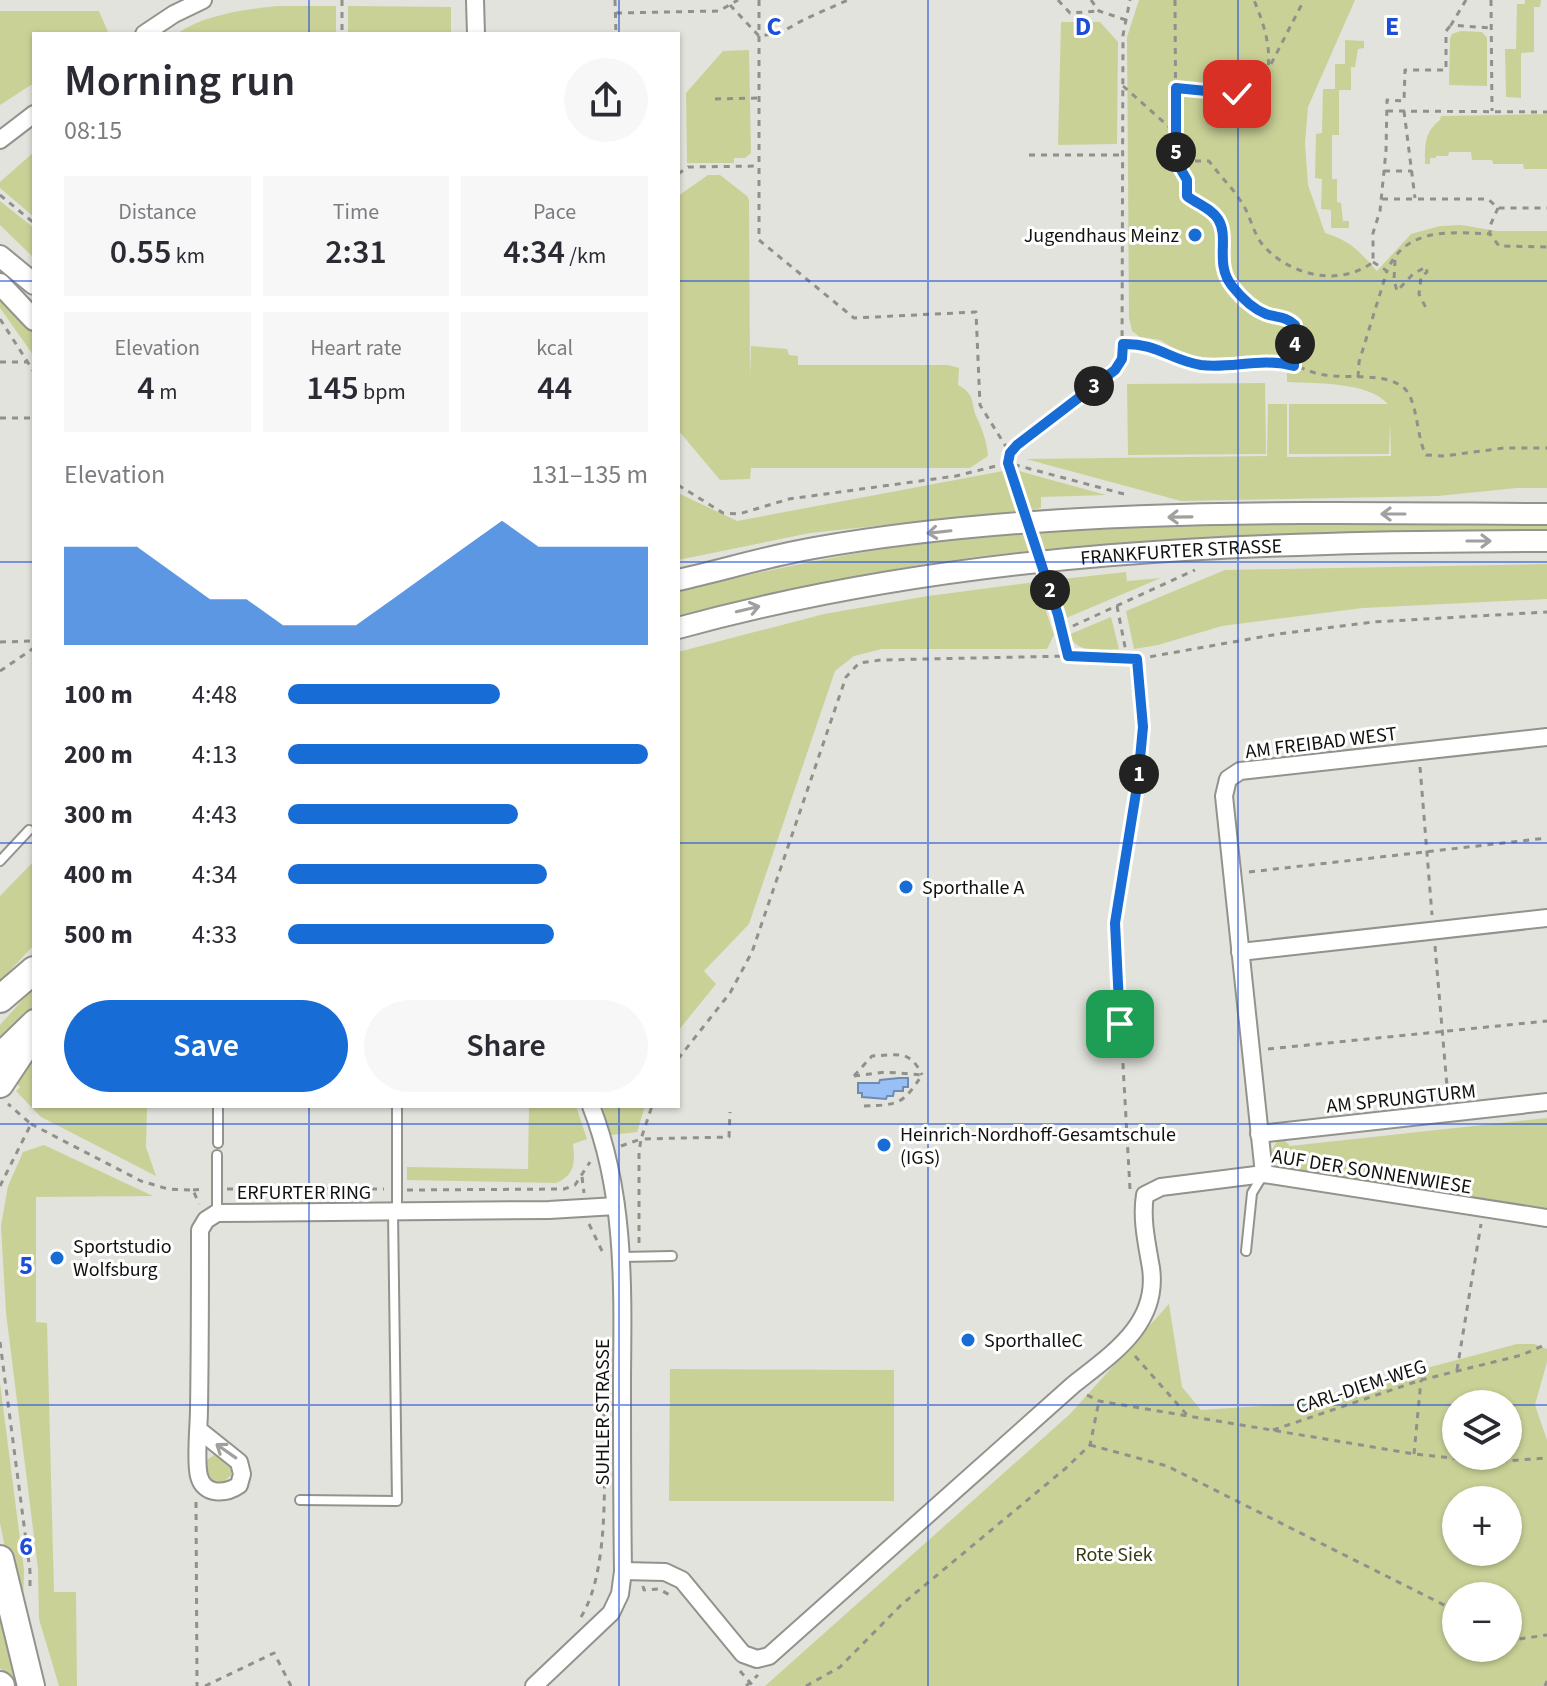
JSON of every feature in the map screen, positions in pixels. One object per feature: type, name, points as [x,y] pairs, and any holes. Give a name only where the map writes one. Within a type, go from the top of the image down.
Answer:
[{"type":"highway","points":[[0,999],[32,974]]},
{"type":"highway","points":[[4,1094],[32,1037]]},
{"type":"highway","points":[[0,1559],[31,1686]]},
{"type":"street","points":[[147,32],[203,0]]},
{"type":"street","points":[[475,0],[476,32]]},
{"type":"street","points":[[0,140],[32,116]]},
{"type":"street","points":[[0,256],[32,282]]},
{"type":"street","points":[[0,284],[32,318]]},
{"type":"street","name":"FRANKFURTER STRASSE","points":[[680,580],[813,549],[915,534],[1016,524],[1258,515],[1547,514]]},
{"type":"street","name":"FRANKFURTER STRASSE","points":[[680,628],[818,593],[1027,561],[1256,545],[1547,541]]},
{"type":"street","name":"AM FREIBAD WEST","points":[[1264,1174],[1224,796],[1228,779],[1240,771],[1547,737]]},
{"type":"street","points":[[1240,952],[1547,918]]},
{"type":"street","points":[[0,1011],[32,974]]},
{"type":"street","points":[[0,1053],[32,1022]]},
{"type":"street","name":"AM SPRUNGTURM","points":[[1259,1134],[1547,1102]]},
{"type":"street","name":"SUHLER STRASSE","points":[[534,1686],[611,1613],[631,1570],[622,1257],[605,1152],[592,1108]]},
{"type":"street","name":"AUF DER SONNENWIESE","points":[[1137,1196],[1161,1187],[1264,1174],[1547,1218]]},
{"type":"street","points":[[631,1570],[665,1572],[682,1580],[743,1654],[757,1659],[769,1656],[1073,1385],[1125,1344],[1148,1311],[1152,1294],[1142,1211],[1137,1196]]},
{"type":"street","name":"ERFURTER RING","points":[[211,1216],[616,1206]]},
{"type":"street","points":[[199,1430],[239,1462],[242,1474],[239,1485],[223,1493],[206,1487],[199,1477],[199,1430],[200,1230],[211,1216]]},
{"type":"lane","points":[[0,861],[29,830]]},
{"type":"lane","points":[[218,1108],[218,1143]]},
{"type":"lane","points":[[300,1500],[397,1501],[397,1108]]},
{"type":"lane","points":[[211,1216],[217,1155]]},
{"type":"lane","points":[[1246,1251],[1252,1193],[1264,1174]]},
{"type":"lane","points":[[622,1257],[672,1256]]},
{"type":"path","points":[[342,0],[342,32]]},
{"type":"path","points":[[615,0],[616,32]]},
{"type":"path","points":[[616,13],[719,11],[738,0]]},
{"type":"path","points":[[759,0],[759,240],[854,318],[976,312],[980,405],[1010,453]]},
{"type":"path","points":[[759,36],[780,33],[848,0]]},
{"type":"path","points":[[1058,0],[1070,13],[1099,11],[1126,20]]},
{"type":"path","points":[[1091,0],[1099,11]]},
{"type":"path","points":[[1068,656],[1058,615],[1008,463],[1010,453],[1017,445],[1115,370],[1122,359],[1123,35],[1130,0]]},
{"type":"path","points":[[1175,0],[1176,161],[1187,180],[1187,196],[1210,210],[1220,222],[1221,265],[1229,283],[1265,314],[1290,320],[1295,325],[1294,366]]},
{"type":"path","points":[[1254,0],[1267,35],[1270,66]]},
{"type":"path","points":[[1176,88],[1237,94],[1265,82],[1304,0]]},
{"type":"path","points":[[1373,262],[1373,233],[1384,171],[1387,100],[1404,101],[1405,70],[1446,70],[1446,31],[1466,0]]},
{"type":"path","points":[[1491,0],[1492,111]]},
{"type":"path","points":[[730,5],[759,36]]},
{"type":"path","points":[[1451,25],[1491,28]]},
{"type":"path","points":[[1123,86],[1176,133]]},
{"type":"path","points":[[715,99],[759,98]]},
{"type":"path","points":[[1387,111],[1547,112]]},
{"type":"path","points":[[1404,111],[1415,199]]},
{"type":"path","points":[[1029,155],[1122,155]]},
{"type":"path","points":[[1176,161],[1209,161],[1242,201],[1263,245],[1295,271],[1341,275],[1362,270],[1373,262]]},
{"type":"path","points":[[680,173],[688,167],[759,166]]},
{"type":"path","points":[[1384,171],[1412,171]]},
{"type":"path","points":[[0,195],[32,221]]},
{"type":"path","points":[[1381,199],[1488,199],[1498,208],[1547,208]]},
{"type":"path","points":[[1498,208],[1490,234],[1499,246],[1547,247]]},
{"type":"path","points":[[1358,377],[1359,362],[1387,271],[1396,256],[1410,243],[1435,232],[1490,234]]},
{"type":"path","points":[[1396,256],[1394,280],[1397,291],[1413,274],[1426,267],[1419,294],[1427,310]]},
{"type":"path","points":[[1373,262],[1387,271]]},
{"type":"path","points":[[0,319],[32,369]]},
{"type":"path","points":[[1123,344],[1140,343],[1155,347],[1183,361],[1197,364],[1212,366],[1250,361],[1294,366],[1322,375],[1383,380],[1402,387],[1410,396],[1419,442],[1426,455],[1444,456],[1504,448],[1547,448]]},
{"type":"path","points":[[0,362],[28,362]]},
{"type":"path","points":[[1,420],[32,418]]},
{"type":"path","points":[[680,486],[723,513],[739,514],[789,499],[956,476],[1008,463],[1124,494]]},
{"type":"path","points":[[1062,631],[1195,570]]},
{"type":"path","points":[[1117,606],[1127,658]]},
{"type":"path","points":[[680,1056],[730,993],[752,952],[846,677],[859,663],[1068,656],[1137,659],[1278,634],[1373,622],[1547,612]]},
{"type":"path","points":[[0,642],[32,641]]},
{"type":"path","points":[[0,671],[32,649]]},
{"type":"path","points":[[1137,659],[1143,727],[1141,753],[1115,923],[1137,1196]]},
{"type":"path","points":[[1419,751],[1449,1113]]},
{"type":"path","points":[[1232,873],[1547,838]]},
{"type":"path","points":[[1250,1051],[1547,1021]]},
{"type":"path","points":[[894,1055],[906,1055],[915,1060],[922,1075],[885,1072],[854,1076],[872,1056],[894,1055]]},
{"type":"path","points":[[864,1106],[886,1105],[907,1098],[922,1075]]},
{"type":"path","points":[[4,1094],[31,1124],[141,1181],[168,1189],[193,1190],[211,1216]]},
{"type":"path","points":[[641,1139],[651,1108]]},
{"type":"path","points":[[605,1152],[641,1139],[729,1137],[730,1112]]},
{"type":"path","points":[[0,1186],[31,1124]]},
{"type":"path","points":[[582,1177],[589,1223],[601,1244],[603,1255]]},
{"type":"path","points":[[1457,1371],[1484,1209]]},
{"type":"path","points":[[0,1342],[30,1571],[30,1595]]},
{"type":"path","name":"CARL-DIEM-WEG","points":[[1081,1393],[1099,1401],[1269,1431],[1421,1380],[1547,1344]]},
{"type":"path","points":[[1541,1348],[1547,1353]]},
{"type":"path","points":[[1414,1454],[1421,1380]]},
{"type":"path","points":[[581,1617],[596,1583],[602,1537],[604,1397]]},
{"type":"path","points":[[806,1686],[840,1667],[901,1605],[989,1535],[1090,1445],[1099,1401]]},
{"type":"path","points":[[1269,1431],[1414,1454],[1491,1462],[1547,1458]]},
{"type":"path","points":[[1090,1445],[1167,1466],[1442,1604]]},
{"type":"path","points":[[197,1686],[195,1506],[199,1477]]},
{"type":"path","points":[[631,1570],[644,1590],[659,1589],[672,1595],[681,1606]]},
{"type":"path","points":[[1522,1639],[1547,1635]]},
{"type":"path","points":[[205,1686],[274,1653],[291,1686]]},
{"type":"path","points":[[740,1672],[750,1685],[762,1672]]},
{"type":"green space","points":[[1139,0],[1355,0],[1308,107],[1305,143],[1308,185],[1325,233],[1354,248],[1377,271],[1411,234],[1440,226],[1547,231],[1547,488],[1438,496],[1181,501],[1026,459],[1267,456],[1268,404],[1287,404],[1287,457],[1391,456],[1390,422],[1389,454],[1289,454],[1289,404],[1388,404],[1368,391],[1341,385],[1287,382],[1287,358],[1192,359],[1160,340],[1140,337],[1132,331],[1129,318],[1127,37]]},
{"type":"green space","points":[[1525,0],[1541,0],[1540,7],[1534,7],[1534,52],[1521,53],[1521,98],[1506,97],[1505,49],[1516,49],[1517,4],[1525,4]]},
{"type":"green space","points":[[278,6],[336,6],[336,32],[179,32],[212,17]]},
{"type":"green space","points":[[348,6],[451,7],[451,32],[348,32]]},
{"type":"green space","points":[[0,11],[99,11],[108,32],[32,32],[32,84],[0,105]]},
{"type":"green space","points":[[1061,22],[1100,22],[1118,42],[1117,144],[1058,145]]},
{"type":"green space","points":[[1482,32],[1487,38],[1487,86],[1449,85],[1450,39],[1452,34]]},
{"type":"green space","points":[[1345,40],[1364,41],[1364,48],[1358,49],[1355,67],[1351,67],[1351,90],[1339,90],[1339,135],[1332,135],[1332,179],[1337,179],[1337,202],[1341,203],[1343,221],[1349,221],[1349,228],[1331,228],[1331,210],[1321,209],[1322,179],[1315,178],[1316,134],[1322,133],[1323,89],[1335,89],[1335,64],[1345,64]]},
{"type":"green space","points":[[749,50],[751,153],[745,158],[734,158],[734,163],[687,163],[686,93],[723,51]]},
{"type":"green space","points":[[1547,114],[1547,169],[1524,169],[1523,164],[1472,160],[1471,152],[1449,152],[1448,156],[1430,158],[1430,164],[1425,164],[1428,134],[1441,116]]},
{"type":"green space","points":[[32,154],[32,215],[0,188],[0,182]]},
{"type":"green space","points":[[708,175],[720,175],[749,200],[750,378],[751,346],[787,349],[789,355],[798,356],[798,365],[948,365],[959,368],[958,385],[971,396],[988,456],[970,468],[751,468],[750,479],[720,480],[680,432],[680,195]]},
{"type":"green space","points":[[0,201],[32,226],[32,256],[0,225]]},
{"type":"green space","points":[[0,300],[32,330],[32,353],[0,308]]},
{"type":"green space","points":[[1265,383],[1266,454],[1128,455],[1127,384]]},
{"type":"green space","points":[[1003,471],[1017,511],[810,533],[680,560],[680,494],[737,521]]},
{"type":"green space","points":[[1019,471],[1106,495],[1041,497],[1041,508],[1030,510]]},
{"type":"green space","points":[[1315,523],[1547,523],[1547,531],[1239,536],[1085,545],[932,563],[868,574],[680,618],[680,591],[683,590],[866,552],[1005,535],[1082,530]]},
{"type":"green space","points":[[1547,564],[1547,599],[1363,608],[1222,626],[1134,649],[1126,611],[1225,570]]},
{"type":"green space","points":[[1126,572],[1127,581],[1161,578],[1066,618],[1053,580]]},
{"type":"green space","points":[[1036,582],[1054,635],[1047,649],[882,649],[854,656],[835,671],[749,924],[704,971],[716,984],[680,1029],[680,651],[824,614]]},
{"type":"green space","points":[[1111,617],[1119,649],[1084,648],[1068,635]]},
{"type":"green space","points":[[32,863],[32,947],[0,981],[0,896]]},
{"type":"green space","points":[[32,989],[32,1009],[0,1042],[0,1025]]},
{"type":"green space","points":[[32,1061],[32,1108],[16,1091],[20,1087],[15,1082]]},
{"type":"green space","points":[[32,1108],[147,1108],[146,1147],[156,1176],[41,1117]]},
{"type":"green space","points":[[529,1108],[577,1108],[587,1139],[573,1144],[572,1168],[567,1176],[556,1183],[407,1180],[407,1167],[528,1169]]},
{"type":"green space","points":[[603,1108],[644,1108],[637,1132],[611,1135]]},
{"type":"green space","points":[[1547,1118],[1547,1211],[1280,1167],[1273,1160],[1272,1150],[1277,1141],[1283,1139],[1290,1146]]},
{"type":"green space","points":[[44,1145],[153,1196],[36,1197],[36,1322],[47,1323],[54,1592],[76,1592],[77,1686],[59,1686],[39,1619],[38,1569],[6,1313],[1,1226],[8,1186],[23,1152]]},
{"type":"green space","name":"Rote Siek","points":[[1169,1304],[1182,1387],[1201,1410],[1291,1404],[1517,1344],[1534,1344],[1547,1349],[1547,1362],[1535,1405],[1547,1440],[1547,1686],[765,1686],[1070,1414]]},
{"type":"green space","points":[[670,1369],[894,1370],[894,1501],[669,1501]]},
{"type":"green space","points":[[0,1383],[24,1570],[23,1607],[44,1686],[39,1686],[16,1602],[0,1523]]},
{"type":"green space","points":[[214,1455],[224,1459],[230,1467],[231,1475],[223,1483],[210,1480],[207,1475],[207,1460]]},
{"type":"green space","points":[[0,1597],[23,1686],[17,1686],[0,1668]]},
{"type":"water","points":[[908,1078],[908,1087],[903,1087],[903,1091],[894,1091],[893,1096],[886,1099],[862,1097],[862,1093],[858,1093],[858,1083],[879,1083],[880,1080]]},
{"type":"place","name":"Jugendhaus Meinz","points":[[1195,235]]},
{"type":"place","name":"Sporthalle A","points":[[906,887]]},
{"type":"place","name":"Heinrich-Nordhoff-Gesamtschule (IGS)","points":[[884,1145]]},
{"type":"place","name":"Sportstudio Wolfsburg","points":[[57,1258]]},
{"type":"place","name":"SporthalleC","points":[[968,1340]]},
{"type":"route","points":[[1120,1024],[1115,923],[1138,780],[1143,727],[1137,659],[1068,656],[1058,615],[1008,463],[1010,453],[1017,445],[1115,370],[1122,359],[1123,344],[1140,343],[1183,361],[1212,366],[1250,361],[1294,366],[1295,325],[1290,320],[1265,314],[1238,294],[1229,283],[1221,265],[1220,222],[1210,210],[1187,196],[1187,180],[1176,161],[1176,88],[1237,94]]}]
